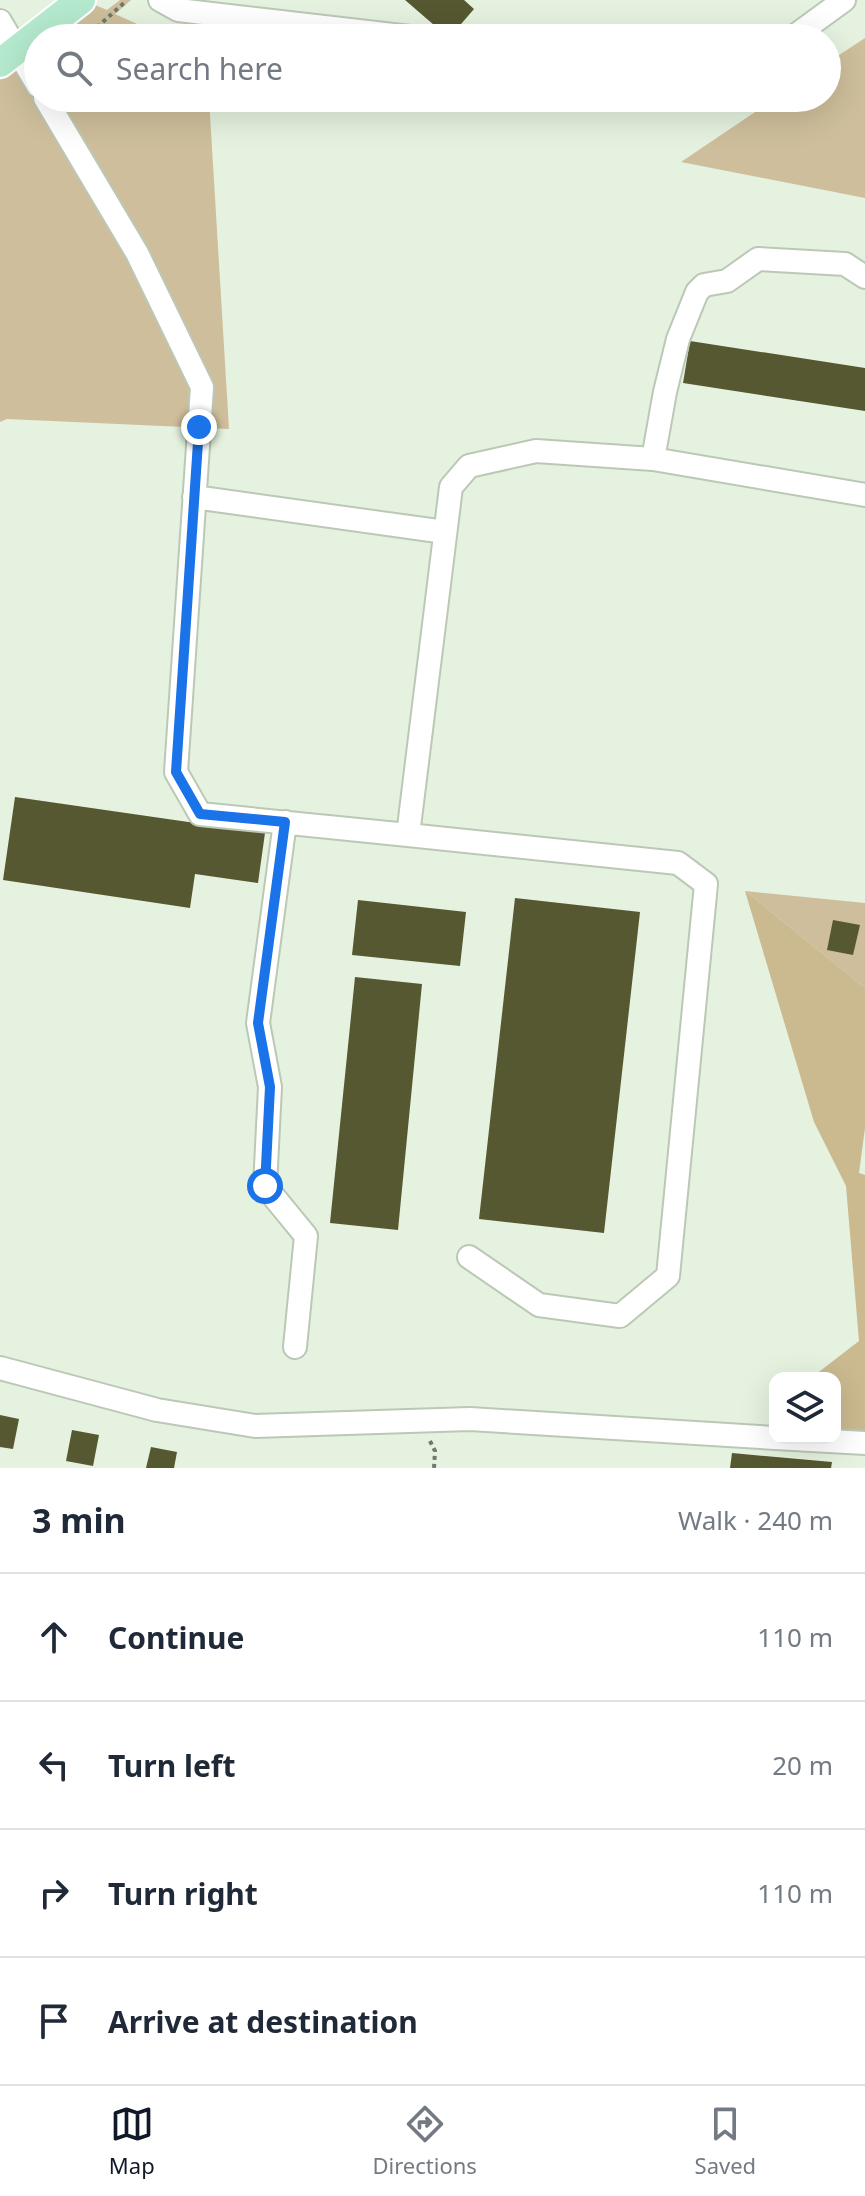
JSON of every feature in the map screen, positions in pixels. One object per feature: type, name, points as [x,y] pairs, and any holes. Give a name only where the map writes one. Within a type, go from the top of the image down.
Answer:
[{"type":"main road","points":[[50,24],[81,0]]},
{"type":"main road","points":[[8,57],[24,45]]},
{"type":"street","points":[[160,0],[178,10],[298,24]]},
{"type":"street","points":[[811,24],[844,0]]},
{"type":"street","points":[[0,21],[8,57],[24,72]]},
{"type":"street","points":[[53,112],[137,253],[202,387],[176,772],[200,814],[678,863],[706,884],[668,1276],[620,1316],[539,1305],[469,1257]]},
{"type":"street","points":[[653,459],[678,339],[697,292],[704,285],[727,281],[758,259],[845,264],[865,277]]},
{"type":"street","points":[[408,835],[451,487],[469,466],[536,451],[653,459],[865,495]]},
{"type":"street","points":[[194,497],[445,532]]},
{"type":"street","points":[[285,822],[258,1023],[270,1087],[265,1186],[306,1236],[295,1347]]},
{"type":"street","points":[[0,1368],[157,1410],[255,1426],[470,1419],[769,1438]]},
{"type":"street","points":[[841,1442],[865,1443]]},
{"type":"path","points":[[101,24],[125,2]]},
{"type":"shaded area","points":[[120,0],[131,0],[115,14],[137,24],[71,24],[95,5],[107,10]]},
{"type":"shaded area","points":[[865,38],[865,198],[681,162],[755,112],[841,112],[841,54]]},
{"type":"shaded area","points":[[24,61],[24,112],[210,112],[229,429],[7,419],[0,422],[0,80]]},
{"type":"shaded area","points":[[745,891],[865,903],[865,988]]},
{"type":"shaded area","points":[[745,891],[865,988],[865,1128],[859,1173],[865,1175],[865,1441],[841,1432],[841,1372],[819,1372],[859,1341],[846,1186],[814,1122]]},
{"type":"building","points":[[405,0],[464,0],[474,9],[461,24],[433,24]]},
{"type":"building","points":[[690,341],[865,368],[865,411],[683,383]]},
{"type":"building","points":[[15,797],[265,833],[258,883],[195,874],[190,908],[3,880]]},
{"type":"building","points":[[515,898],[640,912],[604,1233],[479,1219]]},
{"type":"building","points":[[358,900],[466,912],[460,966],[352,955]]},
{"type":"building","points":[[833,920],[860,925],[853,955],[827,950]]},
{"type":"building","points":[[355,977],[422,984],[398,1230],[330,1223]]},
{"type":"building","points":[[0,1415],[19,1419],[13,1449],[0,1447]]},
{"type":"building","points":[[72,1430],[99,1435],[93,1466],[66,1461]]},
{"type":"building","points":[[151,1447],[177,1452],[174,1468],[146,1468]]},
{"type":"building","points":[[732,1453],[832,1462],[831,1468],[730,1468]]},
{"type":"route","points":[[199,427],[176,772],[200,814],[285,822],[258,1023],[270,1087],[265,1186]]}]
